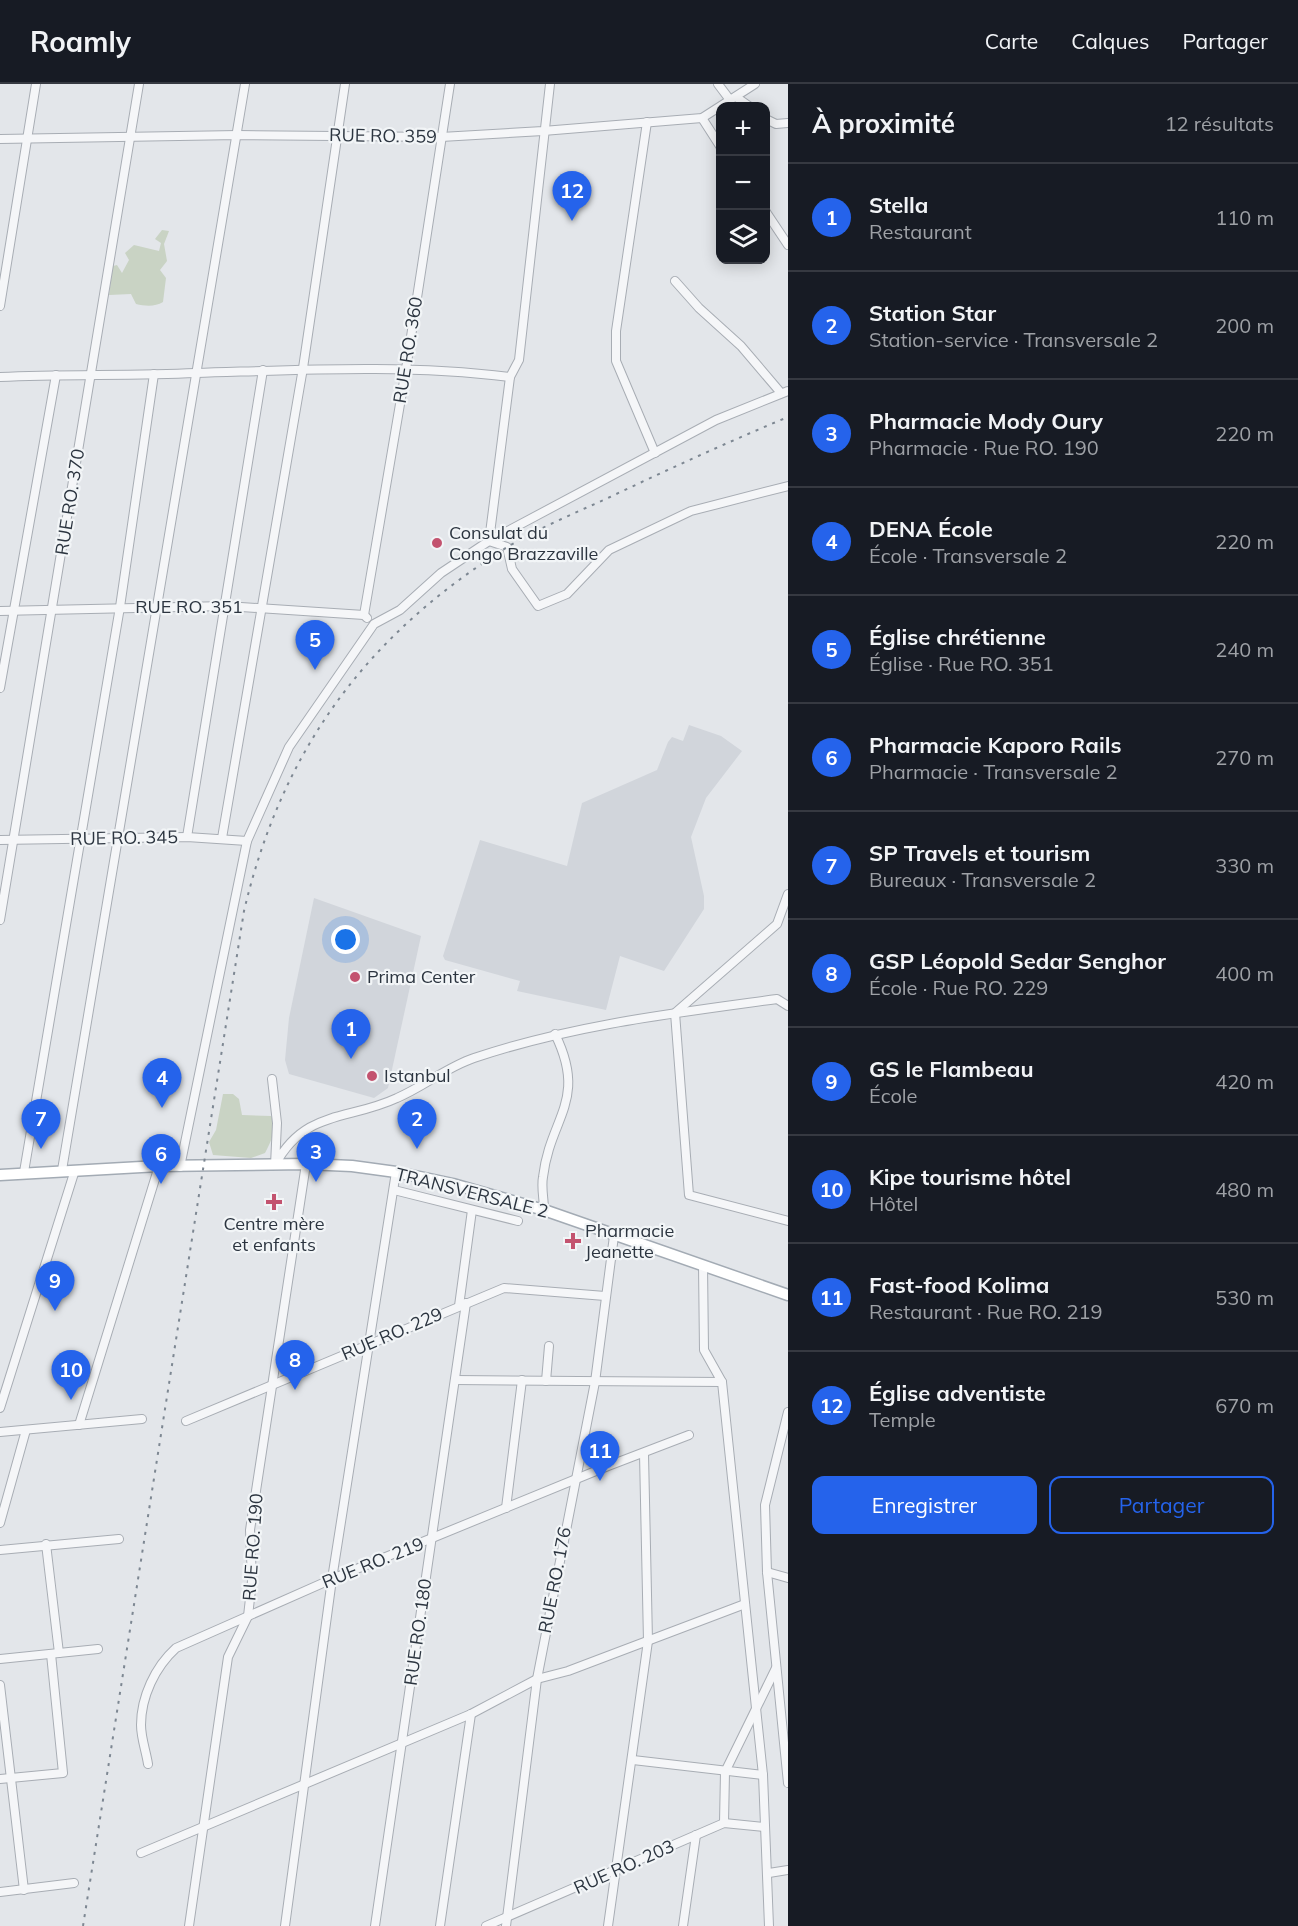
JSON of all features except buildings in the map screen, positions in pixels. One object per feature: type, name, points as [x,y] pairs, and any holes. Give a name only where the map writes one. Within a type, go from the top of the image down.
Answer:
[{"type":"main road","name":"TRANSVERSALE 2","points":[[0,1175],[159,1166],[306,1164],[352,1166],[396,1172],[453,1184],[544,1210],[788,1295]]},
{"type":"street","points":[[0,306],[36,84]]},
{"type":"street","name":"RUE RO. 370","points":[[0,920],[139,84]]},
{"type":"street","points":[[62,1170],[245,84]]},
{"type":"street","points":[[222,838],[303,368],[345,84]]},
{"type":"street","name":"RUE RO. 360","points":[[363,615],[450,84]]},
{"type":"street","points":[[489,541],[510,377],[519,360],[550,84]]},
{"type":"street","points":[[718,84],[733,99],[740,102]]},
{"type":"street","name":"RUE RO. 359","points":[[0,139],[132,135],[338,134],[441,137],[543,131],[702,118],[755,84]]},
{"type":"street","points":[[702,118],[716,140]]},
{"type":"street","points":[[770,121],[776,124],[788,123]]},
{"type":"street","points":[[647,122],[616,331],[616,360],[656,453]]},
{"type":"street","points":[[770,219],[788,245]]},
{"type":"street","points":[[180,1167],[247,841],[289,747],[374,624],[400,610],[441,573],[489,541],[716,420],[785,392],[741,346],[699,308],[675,281]]},
{"type":"street","points":[[0,377],[195,374],[303,368],[458,370],[510,377]]},
{"type":"street","points":[[187,837],[263,370]]},
{"type":"street","points":[[24,1172],[120,607],[154,374]]},
{"type":"street","points":[[0,688],[56,375]]},
{"type":"street","points":[[489,541],[507,547],[512,569],[538,606],[567,594],[609,550],[691,511],[788,486]]},
{"type":"street","name":"RUE RO. 351","points":[[0,611],[53,608],[226,606],[363,615]]},
{"type":"street","points":[[363,615],[374,624]]},
{"type":"street","name":"RUE RO. 345","points":[[0,840],[187,837],[247,841]]},
{"type":"street","points":[[675,1013],[777,924],[788,894]]},
{"type":"street","points":[[275,1165],[285,1146],[302,1131],[324,1119],[382,1104],[471,1059],[555,1034],[675,1013],[777,999],[788,1006]]},
{"type":"street","points":[[675,1013],[689,1195],[788,1221]]},
{"type":"street","points":[[544,1210],[543,1177],[564,1114],[569,1087],[567,1058],[555,1034]]},
{"type":"street","points":[[272,1080],[277,1122],[275,1165]]},
{"type":"street","name":"RUE RO. 190","points":[[189,1926],[228,1657],[248,1616],[252,1581],[250,1530],[306,1164]]},
{"type":"street","points":[[79,1425],[159,1166]]},
{"type":"street","points":[[0,1408],[75,1170]]},
{"type":"street","points":[[285,1926],[307,1782],[332,1579],[396,1172]]},
{"type":"street","points":[[394,1190],[518,1221]]},
{"type":"street","name":"RUE RO. 180","points":[[375,1926],[455,1380],[472,1210]]},
{"type":"street","name":"RUE RO. 176","points":[[506,1921],[537,1679],[595,1382],[614,1236]]},
{"type":"street","points":[[703,1265],[704,1350],[722,1382],[763,1775],[770,1926]]},
{"type":"street","name":"RUE RO. 229","points":[[186,1420],[371,1341],[504,1288],[605,1296]]},
{"type":"street","points":[[546,1381],[549,1346]]},
{"type":"street","points":[[455,1380],[722,1382]]},
{"type":"street","points":[[506,1508],[522,1380]]},
{"type":"street","points":[[788,1412],[785,1438],[765,1505],[767,1572],[788,1784]]},
{"type":"street","points":[[0,1432],[142,1419]]},
{"type":"street","points":[[0,1523],[26,1430]]},
{"type":"street","name":"RUE RO. 219","points":[[148,1764],[141,1727],[142,1716],[154,1672],[162,1660],[176,1648],[332,1579],[608,1466],[689,1436]]},
{"type":"street","points":[[608,1926],[648,1641],[644,1454]]},
{"type":"street","points":[[0,1550],[119,1539]]},
{"type":"street","points":[[0,1779],[63,1773],[46,1545]]},
{"type":"street","points":[[767,1572],[788,1578]]},
{"type":"street","points":[[141,1853],[471,1714],[537,1679],[648,1641],[745,1604]]},
{"type":"street","points":[[0,1659],[98,1649]]},
{"type":"street","points":[[724,1823],[725,1772],[776,1667]]},
{"type":"street","points":[[0,1685],[24,1890]]},
{"type":"street","points":[[440,1926],[471,1714]]},
{"type":"street","points":[[633,1760],[763,1775]]},
{"type":"street","name":"RUE RO. 203","points":[[486,1926],[506,1921],[724,1823],[765,1827]]},
{"type":"street","points":[[683,1926],[696,1835]]},
{"type":"street","points":[[769,1873],[788,1870]]},
{"type":"street","points":[[0,1892],[74,1883]]},
{"type":"shaded area","points":[[689,725],[721,736],[742,751],[706,798],[691,837],[704,896],[704,909],[664,971],[620,956],[606,1010],[517,991],[520,981],[445,960],[443,956],[480,840],[567,866],[582,803],[657,770],[668,742],[672,737],[683,741]]},
{"type":"shaded area","name":"Prima Center","points":[[314,898],[421,936],[388,1088],[374,1098],[289,1074],[285,1060],[289,1018]]},
{"type":"green space","points":[[162,230],[169,231],[164,244],[167,261],[160,270],[166,278],[163,302],[143,305],[136,304],[131,294],[109,295],[113,266],[117,265],[122,273],[129,260],[125,253],[134,245],[159,251],[161,243],[155,239]]},
{"type":"green space","points":[[223,1094],[233,1094],[239,1099],[242,1115],[271,1116],[274,1130],[265,1153],[251,1158],[213,1155],[209,1142],[216,1130]]},
{"type":"railway","points":[[83,1926],[244,911],[259,856],[279,804],[303,755],[331,710],[363,668],[401,629],[442,593],[489,559],[533,533],[788,417]]},
{"type":"place","name":"Église adventiste","points":[[572,221]]},
{"type":"place","name":"Consulat du Congo Brazzaville","points":[[437,543]]},
{"type":"place","name":"Église chrétienne","points":[[315,670]]},
{"type":"place","name":"Prima Center","points":[[355,977]]},
{"type":"place","name":"Stella","points":[[351,1059]]},
{"type":"place","name":"Istanbul","points":[[372,1076]]},
{"type":"place","name":"DENA École","points":[[162,1108]]},
{"type":"place","name":"SP Travels et tourism","points":[[41,1149]]},
{"type":"place","name":"Station Star","points":[[417,1149]]},
{"type":"place","name":"Pharmacie Mody Oury","points":[[316,1182]]},
{"type":"place","name":"Pharmacie Kaporo Rails","points":[[161,1184]]},
{"type":"place","name":"Centre mère et enfants","points":[[274,1202]]},
{"type":"place","name":"Pharmacie Jeanette","points":[[573,1241]]},
{"type":"place","name":"GS le Flambeau","points":[[55,1311]]},
{"type":"place","name":"GSP Léopold Sedar Senghor","points":[[295,1390]]},
{"type":"place","name":"Kipe tourisme hôtel","points":[[71,1400]]},
{"type":"place","name":"Fast-food Kolima","points":[[600,1481]]}]
